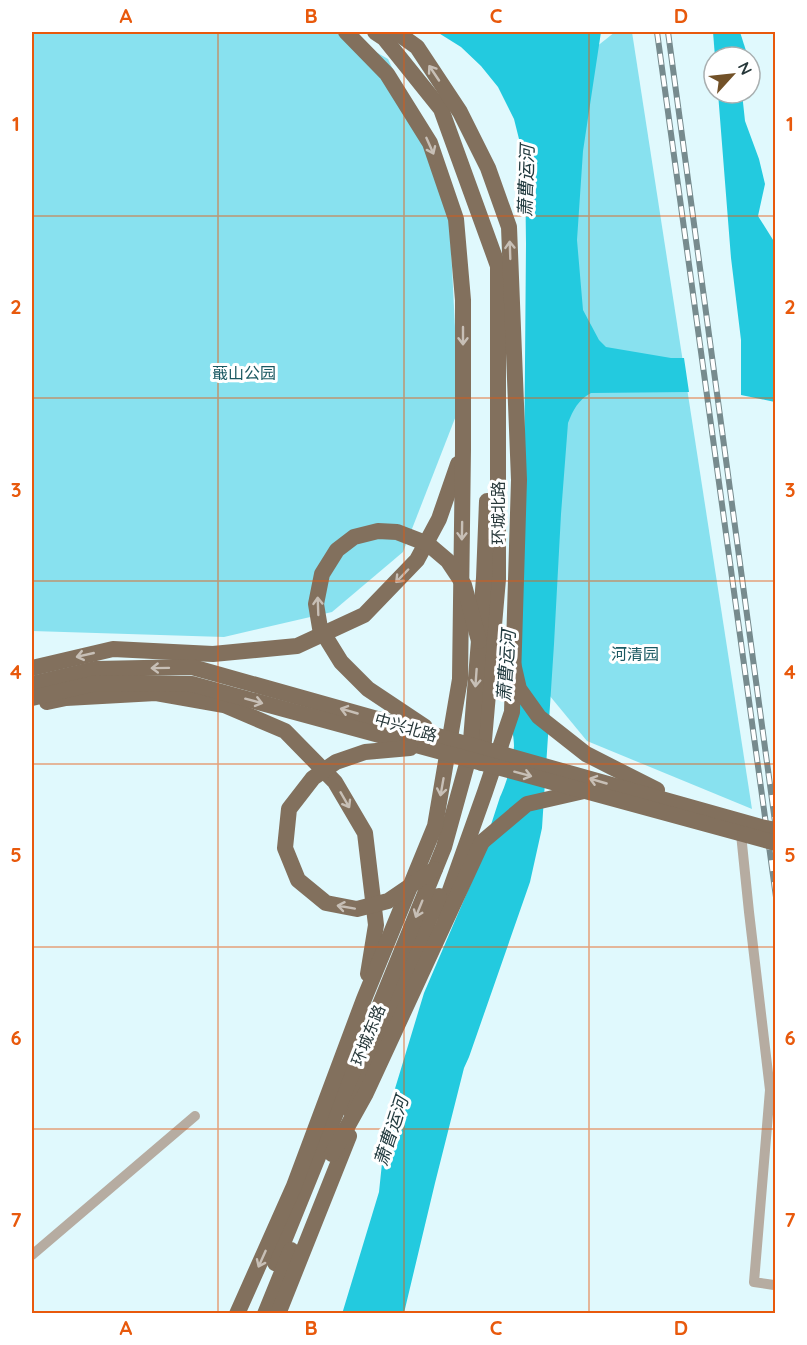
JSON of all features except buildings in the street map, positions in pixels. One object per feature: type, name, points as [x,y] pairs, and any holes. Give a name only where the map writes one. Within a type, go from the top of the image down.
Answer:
[{"type":"main road","points":[[237,1314],[294,1186],[364,999],[435,826],[460,679],[463,300],[456,219],[430,142],[387,74],[346,32]]},
{"type":"main road","name":"环城北路","points":[[375,32],[384,38],[441,109],[498,266],[491,579],[477,756]]},
{"type":"main road","points":[[278,1314],[349,1135],[396,1044],[512,712],[519,480],[509,226],[488,168],[460,112],[417,47],[396,32]]},
{"type":"main road","points":[[498,266],[507,420],[507,637],[519,689],[539,717],[586,754],[693,807]]},
{"type":"main road","points":[[32,668],[113,649],[213,654],[297,646],[364,615],[417,560],[439,519],[463,449]]},
{"type":"main road","points":[[438,736],[368,689],[341,662],[320,628],[316,603],[321,574],[337,550],[354,537],[378,531],[397,532],[428,544],[448,561],[464,585],[479,641]]},
{"type":"main road","name":"环城北路","points":[[477,756],[479,641],[491,579]]},
{"type":"main road","name":"中兴北路","points":[[32,684],[95,669],[192,667],[776,830]]},
{"type":"main road","name":"中兴北路","points":[[32,698],[96,683],[192,684],[776,843]]},
{"type":"main road","points":[[32,706],[66,698],[156,693],[224,705],[285,731],[335,782],[364,833],[375,925],[364,999]]},
{"type":"main road","points":[[423,747],[366,752],[336,762],[313,778],[289,809],[285,848],[298,880],[305,886],[326,903],[357,909],[388,901],[435,869]]},
{"type":"main road","name":"环城东路","points":[[254,1314],[444,847],[477,756]]},
{"type":"main road","name":"环城东路","points":[[265,1314],[459,849],[477,756]]},
{"type":"main road","points":[[332,1154],[366,1092],[482,842],[527,804],[584,791]]},
{"type":"street","points":[[741,834],[770,1090],[754,1282],[774,1285]]},
{"type":"street","points":[[32,1255],[195,1116]]},
{"type":"green space","name":"蕺山公园","points":[[32,32],[341,32],[388,59],[448,187],[459,408],[403,552],[332,612],[224,637],[32,631]]},
{"type":"green space","name":"河清园","points":[[615,32],[632,32],[752,809],[587,741],[540,684],[567,70]]},
{"type":"water","name":"萧曹运河","points":[[437,32],[601,32],[583,151],[577,240],[583,310],[599,340],[606,347],[671,358],[684,358],[689,392],[591,393],[576,406],[568,423],[542,828],[530,882],[464,1068],[404,1313],[342,1314],[379,1192],[387,1115],[424,993],[475,874],[507,779],[514,746],[507,708],[524,482],[525,163],[514,119],[498,87],[461,47]]},
{"type":"water","points":[[713,32],[740,32],[744,45],[714,45]]},
{"type":"water","points":[[719,105],[743,105],[745,121],[759,159],[765,184],[758,216],[775,243],[775,402],[741,395],[741,340],[731,258]]},
{"type":"railway","points":[[657,32],[776,897]]},
{"type":"railway","points":[[668,32],[776,829]]}]
